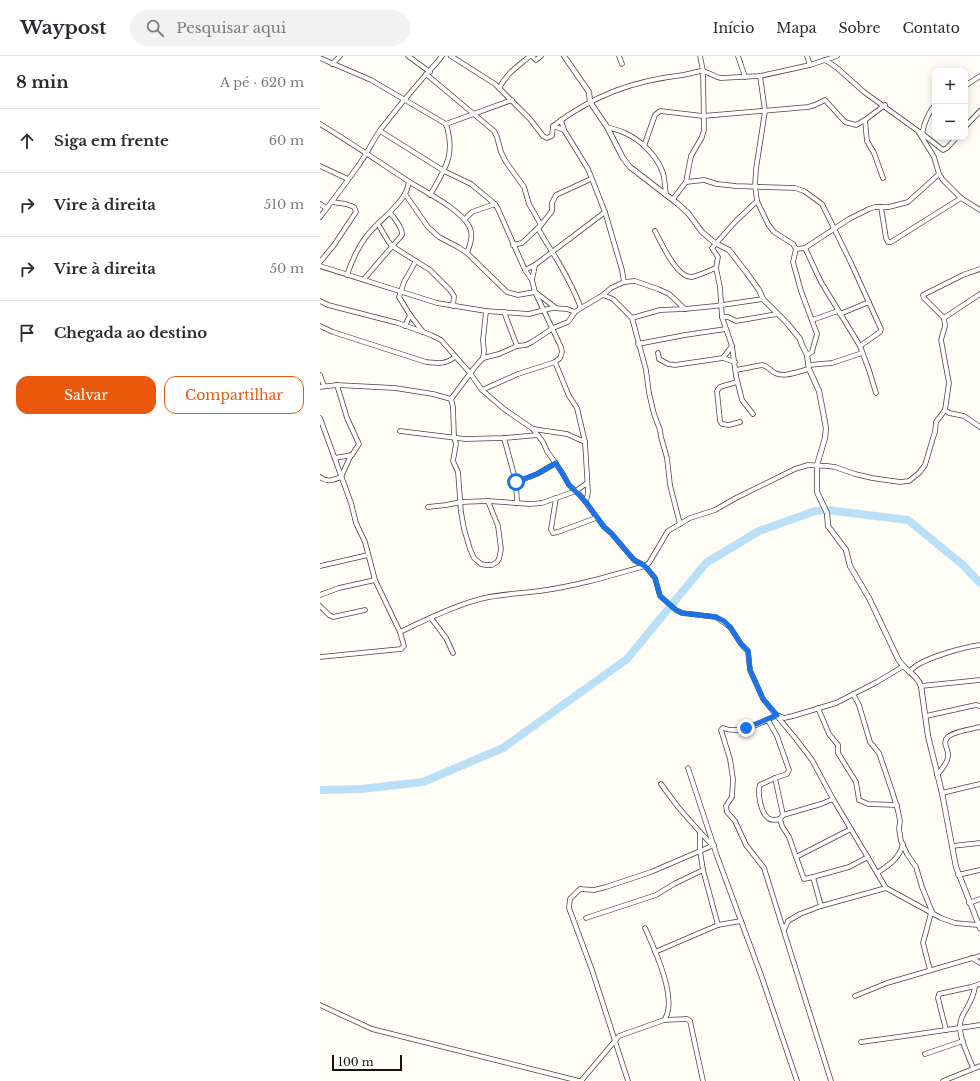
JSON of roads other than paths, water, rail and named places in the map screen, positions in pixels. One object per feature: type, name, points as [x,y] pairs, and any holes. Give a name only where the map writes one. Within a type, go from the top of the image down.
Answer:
[{"type":"street","points":[[332,64],[340,56]]},
{"type":"street","points":[[408,56],[496,134],[504,157],[524,187],[529,204],[540,226],[546,244],[568,278],[581,308]]},
{"type":"street","points":[[320,217],[332,202],[380,131],[442,56]]},
{"type":"street","points":[[451,56],[499,88],[512,100],[543,136],[547,138],[552,136],[553,126],[561,120],[590,102],[632,84],[703,71],[715,77],[721,78],[760,76],[810,65],[837,56]]},
{"type":"street","points":[[499,88],[505,78],[515,67],[531,56],[536,60],[541,56]]},
{"type":"street","points":[[564,56],[589,92],[590,102],[607,127],[623,158],[630,166],[673,199],[688,213],[702,232],[715,243],[729,250],[759,290],[763,300],[795,331],[800,339],[807,355],[809,367],[819,390],[826,428],[818,465],[817,492],[827,511],[828,526],[846,550],[850,566],[869,598],[902,667],[918,679],[921,686],[928,736],[942,793],[958,875],[979,926]]},
{"type":"street","points":[[619,56],[622,64]]},
{"type":"street","points":[[673,199],[686,182],[691,156],[702,137],[704,130],[703,71],[700,56]]},
{"type":"street","points":[[738,56],[745,77]]},
{"type":"street","points":[[807,56],[810,65]]},
{"type":"street","points":[[320,58],[371,80],[446,124],[450,149],[449,161],[430,195]]},
{"type":"street","points":[[825,60],[836,67],[864,92],[884,105],[944,150],[954,140]]},
{"type":"street","points":[[760,76],[765,111],[756,169],[755,186],[757,201],[768,224],[774,232],[793,244],[796,249],[793,262],[801,291],[817,334],[817,339],[812,352],[807,355]]},
{"type":"street","points":[[968,84],[980,76]]},
{"type":"street","points":[[446,124],[512,100]]},
{"type":"street","points":[[644,146],[655,115],[660,110],[703,116],[808,107],[825,100],[845,122],[856,125],[884,105]]},
{"type":"street","points":[[920,132],[932,109]]},
{"type":"street","points":[[968,124],[980,111]]},
{"type":"street","points":[[561,120],[564,130],[588,169],[605,212],[622,270],[624,282]]},
{"type":"street","points":[[865,120],[866,141],[874,153],[883,178]]},
{"type":"street","points":[[320,124],[456,211],[465,219],[470,228],[471,233],[467,253]]},
{"type":"street","points":[[553,126],[564,130]]},
{"type":"street","points":[[607,127],[625,133],[644,146],[657,161],[663,173],[666,195]]},
{"type":"street","points":[[380,131],[444,171],[471,184],[495,204],[525,270],[532,280],[535,292],[561,347],[562,352],[560,358],[554,362],[518,374],[482,390]]},
{"type":"street","points":[[920,132],[936,161],[939,174],[943,180],[961,198],[980,210]]},
{"type":"street","points":[[320,166],[348,179]]},
{"type":"street","points":[[796,249],[805,248],[860,213],[875,207],[889,207],[908,202],[939,174]]},
{"type":"street","points":[[513,245],[522,242],[540,226],[552,211],[552,203],[556,195],[591,179]]},
{"type":"street","points":[[686,182],[704,180],[730,185],[795,188],[804,191],[822,204],[881,329],[880,332],[860,346]]},
{"type":"street","points":[[347,275],[350,265],[362,242],[390,213],[405,194],[409,182]]},
{"type":"street","points":[[405,194],[422,220],[439,237],[467,253],[507,292],[518,295],[535,292],[556,308]]},
{"type":"street","points":[[881,207],[886,238],[888,242],[891,242],[961,198]]},
{"type":"street","points":[[753,414],[742,400],[737,382],[732,346],[722,317],[720,287],[716,268],[718,257],[712,248],[715,243],[757,201]]},
{"type":"street","points":[[320,262],[334,245],[356,212],[354,207],[332,202]]},
{"type":"street","points":[[320,204],[326,208]]},
{"type":"street","points":[[465,219],[472,212],[495,204]]},
{"type":"street","points":[[525,270],[535,265],[605,212]]},
{"type":"street","points":[[364,279],[402,235],[402,231],[390,213]]},
{"type":"street","points":[[378,224],[388,242],[393,247],[430,270],[450,290],[454,296],[453,306]]},
{"type":"street","points":[[656,231],[674,265],[686,276],[691,277],[716,268]]},
{"type":"street","points":[[805,248],[821,282],[860,346],[870,370],[876,393]]},
{"type":"street","points":[[416,261],[404,282],[400,299],[423,333]]},
{"type":"street","points":[[532,280],[535,265]]},
{"type":"street","points":[[320,266],[401,290],[437,303],[453,306],[486,311],[529,314],[556,308],[576,312]]},
{"type":"street","points":[[400,632],[461,606],[489,597],[541,591],[567,586],[645,566],[668,531],[690,518],[715,510],[788,471],[808,465],[835,467],[872,478],[900,482],[909,481],[919,473],[925,465],[935,432],[936,422],[945,410],[949,383],[941,340],[945,326],[944,318],[924,298],[923,295],[980,268]]},
{"type":"street","points":[[483,358],[532,342],[553,328],[568,322],[581,308],[603,295],[611,288],[624,282],[634,281],[658,289],[669,294],[685,309]]},
{"type":"street","points":[[611,288],[613,299]]},
{"type":"street","points":[[944,318],[980,294]]},
{"type":"street","points":[[603,295],[613,299],[632,318],[646,370],[654,414],[660,430],[660,437],[668,458],[670,485],[680,524]]},
{"type":"street","points":[[632,318],[660,310],[685,309],[763,300]]},
{"type":"street","points":[[320,301],[328,305],[404,326],[431,335],[440,340],[470,373],[482,390],[504,409],[533,429],[569,485],[586,502],[596,518],[634,560],[645,566],[655,578],[660,596],[676,610],[682,613],[716,617],[724,621],[730,627],[741,644],[748,651],[750,670],[763,699],[812,760],[833,799],[886,888],[932,914],[955,923],[979,926]]},
{"type":"street","points":[[812,320],[869,302]]},
{"type":"street","points":[[486,311],[483,358],[451,399],[454,413],[454,437],[456,449],[454,461],[458,472],[461,512],[464,529],[472,554],[478,562],[486,565],[497,562],[501,549],[498,526],[488,501]]},
{"type":"street","points":[[504,312],[517,346]]},
{"type":"street","points":[[722,317],[728,317],[736,321],[777,314]]},
{"type":"street","points":[[404,326],[410,315]]},
{"type":"street","points":[[320,326],[333,332],[426,362],[442,364],[456,357]]},
{"type":"street","points":[[638,344],[726,329]]},
{"type":"street","points":[[723,358],[732,346]]},
{"type":"street","points":[[658,353],[659,359],[673,365],[723,358],[735,362]]},
{"type":"street","points":[[736,370],[762,364],[775,373],[782,375],[809,367],[832,363],[862,353]]},
{"type":"street","points":[[554,362],[569,396],[577,408],[585,442],[588,483],[588,497],[586,502]]},
{"type":"street","points":[[320,375],[322,386],[337,385],[395,388],[433,394],[451,399]]},
{"type":"street","points":[[737,382],[720,387],[717,391],[720,422],[724,425],[740,422]]},
{"type":"street","points":[[320,477],[330,482],[341,477],[347,462],[360,444],[345,412],[337,385]]},
{"type":"street","points":[[945,410],[949,413],[964,416],[980,427]]},
{"type":"street","points":[[320,418],[351,503],[356,523],[365,542],[375,580],[400,632],[404,646],[401,649],[320,657]]},
{"type":"street","points":[[533,429],[567,434],[585,442]]},
{"type":"street","points":[[400,431],[465,439],[538,436]]},
{"type":"street","points":[[504,438],[516,482],[518,503]]},
{"type":"street","points":[[335,458],[352,455]]},
{"type":"street","points":[[516,482],[537,474],[556,463]]},
{"type":"street","points":[[428,507],[461,502],[488,501],[542,503],[576,491],[588,483]]},
{"type":"street","points":[[556,498],[551,529],[553,533],[596,518]]},
{"type":"street","points":[[320,566],[368,555]]},
{"type":"street","points":[[320,595],[338,588],[375,580]]},
{"type":"street","points":[[320,606],[333,617],[365,610]]},
{"type":"street","points":[[431,618],[446,638],[453,653]]},
{"type":"street","points":[[909,672],[919,664],[933,658],[953,651],[980,645]]},
{"type":"street","points":[[777,715],[784,718],[789,717],[836,703],[902,667]]},
{"type":"street","points":[[921,686],[980,680]]},
{"type":"street","points":[[853,694],[859,705],[870,742],[879,753],[897,805],[900,821],[899,829],[903,844],[916,867],[932,914],[923,943],[930,970]]},
{"type":"street","points":[[926,716],[976,705],[980,706]]},
{"type":"street","points":[[818,708],[826,728],[838,745],[838,753],[856,782],[859,800],[868,804],[897,805]]},
{"type":"street","points":[[777,715],[768,720],[737,730],[722,728],[721,730],[730,759],[733,779],[732,798],[726,808],[746,846],[764,868],[831,1081]]},
{"type":"street","points":[[768,720],[789,770],[787,774],[760,785],[759,791],[762,809],[765,815],[772,820],[833,799]]},
{"type":"street","points":[[937,775],[948,759],[949,755],[945,743],[946,738],[951,735],[980,727]]},
{"type":"street","points":[[688,768],[713,845],[761,975],[797,1081]]},
{"type":"street","points":[[775,778],[782,826],[789,837],[804,879],[849,867],[868,857]]},
{"type":"street","points":[[661,784],[678,807],[713,845]]},
{"type":"street","points":[[942,793],[980,784]]},
{"type":"street","points":[[796,857],[851,829]]},
{"type":"street","points":[[700,832],[700,851],[703,870],[718,924]]},
{"type":"street","points":[[952,846],[980,843]]},
{"type":"street","points":[[877,873],[896,858],[900,853],[903,844]]},
{"type":"street","points":[[628,1081],[569,908],[570,899],[580,889],[594,890],[606,887],[651,872],[713,845]]},
{"type":"street","points":[[586,918],[656,895],[674,884],[703,870]]},
{"type":"street","points":[[958,875],[980,870]]},
{"type":"street","points":[[813,877],[821,906]]},
{"type":"street","points":[[784,930],[791,918],[821,906],[886,888]]},
{"type":"street","points":[[969,903],[980,900]]},
{"type":"street","points":[[655,952],[718,924],[741,921]]},
{"type":"street","points":[[645,928],[655,952],[669,997],[668,1013],[664,1020]]},
{"type":"street","points":[[855,996],[887,983],[980,956]]},
{"type":"street","points":[[972,958],[980,963]]},
{"type":"street","points":[[973,1068],[959,1028],[961,1019],[978,985]]},
{"type":"street","points":[[946,1030],[938,998],[939,994],[978,985]]},
{"type":"street","points":[[320,1005],[372,1029],[580,1081],[619,1036],[664,1020],[687,1019],[690,1021],[703,1081]]},
{"type":"street","points":[[861,1042],[980,1025]]},
{"type":"street","points":[[926,1054],[963,1041]]},
{"type":"street","points":[[943,1081],[980,1066]]},
{"type":"waterway","points":[[320,790],[361,789],[423,782],[503,748],[627,659],[706,563],[759,531],[815,511],[827,510],[908,520],[963,565],[980,583]]}]
